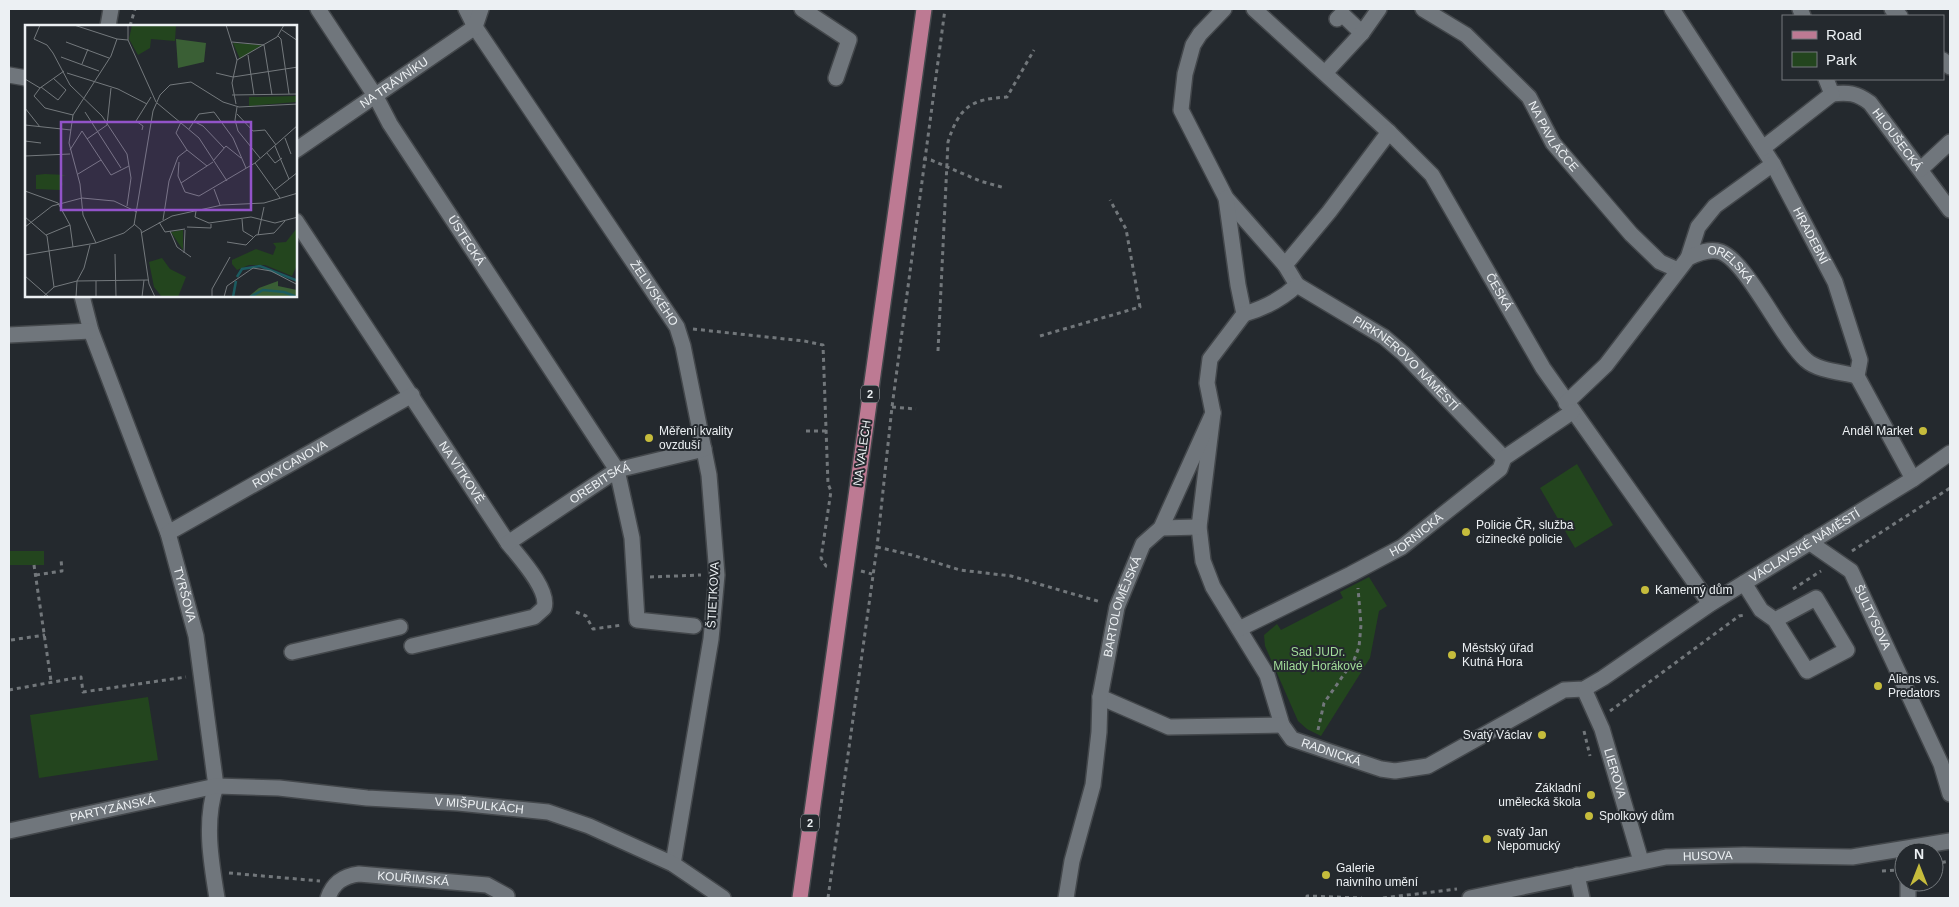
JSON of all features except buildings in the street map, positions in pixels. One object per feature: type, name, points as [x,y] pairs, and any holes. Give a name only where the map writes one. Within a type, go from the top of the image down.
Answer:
[{"type":"main road","name":"NA VALECH","points":[[800,898],[924,9]]},
{"type":"street","points":[[108,25],[111,9]]},
{"type":"street","name":"ÚSTECKÁ","points":[[318,9],[376,97],[390,124],[616,470],[632,538],[637,620]]},
{"type":"street","name":"ŽELIVSKÉHO","points":[[466,9],[475,27],[677,327]]},
{"type":"street","points":[[475,27],[481,9]]},
{"type":"street","points":[[802,9],[849,40],[836,78]]},
{"type":"street","name":"PIRKNEROVO NÁMĚSTÍ","points":[[1224,9],[1200,34],[1193,45],[1185,74],[1181,110],[1226,198],[1285,265],[1297,285],[1384,337],[1404,354],[1504,458]]},
{"type":"street","name":"ČESKÁ","points":[[1254,9],[1389,132],[1432,175],[1502,300],[1569,407],[1710,604]]},
{"type":"street","points":[[1325,73],[1362,33],[1379,9]]},
{"type":"street","name":"NA PAVLÁČCE","points":[[1423,9],[1466,35],[1529,97],[1553,143],[1630,234],[1660,262],[1678,270]]},
{"type":"street","name":"HRADEBNÍ","points":[[1672,9],[1766,159],[1835,282],[1860,360],[1857,376],[1913,479]]},
{"type":"street","points":[[1337,19],[1342,14],[1362,33]]},
{"type":"street","name":"NA TRÁVNÍKU","points":[[298,149],[376,97],[475,27]]},
{"type":"street","points":[[9,76],[25,78]]},
{"type":"street","points":[[1688,258],[1698,227],[1715,206],[1832,94],[1826,80]]},
{"type":"street","name":"HLOUŠECKÁ","points":[[1832,94],[1848,92],[1861,96],[1870,103],[1950,210]]},
{"type":"street","points":[[1285,265],[1330,212],[1389,132]]},
{"type":"street","points":[[1921,169],[1950,142]]},
{"type":"street","name":"PIRKNEROVO NÁMĚSTÍ","points":[[1226,198],[1244,314]]},
{"type":"street","name":"NA VÍTKOVĚ","points":[[298,224],[508,543],[540,586],[546,603],[540,613],[534,617],[412,646]]},
{"type":"street","name":"ORELSKÁ","points":[[1569,407],[1606,365],[1688,258],[1703,251],[1721,252],[1739,268],[1795,349],[1808,362],[1857,376]]},
{"type":"street","points":[[1213,413],[1207,383],[1210,359],[1244,314],[1263,308],[1284,297],[1297,285]]},
{"type":"street","name":"TYRŠOVA","points":[[84,299],[91,331],[168,533],[196,636],[216,786],[210,806],[212,867],[217,898]]},
{"type":"street","name":"ŠTIETKOVA","points":[[673,864],[711,639],[716,575],[709,475],[677,327]]},
{"type":"street","points":[[9,336],[91,331]]},
{"type":"street","name":"ROKYCANOVA","points":[[168,533],[412,395]]},
{"type":"street","name":"HORNICKÁ","points":[[1238,629],[1402,547],[1500,470],[1504,458],[1569,407]]},
{"type":"street","name":"RADNICKÁ","points":[[1213,413],[1199,527],[1207,575],[1267,675],[1282,725],[1292,739],[1381,770],[1395,771],[1428,766],[1564,690],[1584,689]]},
{"type":"street","name":"BARTOLOMĚJSKÁ","points":[[1066,898],[1072,861],[1093,784],[1099,732],[1100,697],[1118,607],[1143,544],[1161,528],[1213,413]]},
{"type":"street","name":"OREBITSKÁ","points":[[508,543],[616,470],[704,449]]},
{"type":"street","name":"VÁCLAVSKÉ NÁMĚSTÍ","points":[[1584,689],[1603,678],[1710,604],[1913,479],[1950,453]]},
{"type":"street","points":[[1161,528],[1199,527]]},
{"type":"street","name":"ŠULTYSOVA","points":[[1808,542],[1851,572],[1941,764],[1950,794]]},
{"type":"street","points":[[1744,583],[1761,610],[1776,620],[1807,671],[1847,650],[1816,598],[1776,620]]},
{"type":"street","points":[[637,620],[694,626]]},
{"type":"street","points":[[292,652],[400,627]]},
{"type":"street","name":"LIEROVA","points":[[1584,689],[1598,720],[1641,861]]},
{"type":"street","points":[[1100,697],[1169,727],[1282,725]]},
{"type":"street","name":"PARTYZÁNSKÁ","points":[[9,831],[216,786]]},
{"type":"street","name":"V MIŠPULKÁCH","points":[[216,786],[279,788],[367,798],[458,803],[548,812],[589,826],[673,864],[723,898]]},
{"type":"street","name":"HUSOVA","points":[[1466,893],[1577,875],[1641,861],[1701,856],[1852,857],[1894,852]]},
{"type":"street","name":"KOUŘIMSKÁ","points":[[338,882],[359,874],[452,880],[487,885],[507,896]]},
{"type":"street","points":[[1577,875],[1582,898]]},
{"type":"street","points":[[328,898],[331,888],[338,882]]},
{"type":"path","points":[[130,25],[135,9]]},
{"type":"path","points":[[828,898],[877,547],[892,407],[945,9]]},
{"type":"path","points":[[938,352],[948,142],[954,122],[968,105],[987,98],[1007,97],[1034,50]]},
{"type":"path","points":[[931,160],[980,181],[1005,188]]},
{"type":"path","points":[[1040,336],[1140,307],[1126,229],[1110,200]]},
{"type":"path","name":"ŽELIVSKÉHO","points":[[677,327],[804,341],[823,345],[828,484],[831,490],[821,558],[826,566],[846,569]]},
{"type":"path","points":[[892,407],[916,409]]},
{"type":"path","points":[[806,431],[826,431]]},
{"type":"path","points":[[1786,594],[1950,488]]},
{"type":"path","points":[[877,547],[912,554],[960,570],[1011,576],[1118,607]]},
{"type":"path","points":[[36,575],[62,571],[61,559]]},
{"type":"path","points":[[34,566],[51,681]]},
{"type":"path","points":[[634,578],[716,575]]},
{"type":"path","points":[[1312,746],[1324,703],[1354,660],[1359,647],[1361,625],[1359,589]]},
{"type":"path","points":[[1591,759],[1583,732],[1740,616],[1751,617],[1761,610]]},
{"type":"path","points":[[576,612],[586,616],[593,629],[598,630],[637,620]]},
{"type":"path","points":[[11,640],[44,634]]},
{"type":"path","points":[[9,690],[81,677],[83,692],[169,679]]},
{"type":"path","points":[[212,867],[236,876],[338,882]]},
{"type":"path","points":[[1424,892],[1426,898]]},
{"type":"path","points":[[1382,898],[1424,892],[1466,893]]},
{"type":"path","points":[[1307,898],[1307,896],[1362,898]]},
{"type":"green space","points":[[1577,464],[1613,525],[1575,548],[1540,488]]},
{"type":"green space","points":[[9,551],[44,551],[44,565],[9,565]]},
{"type":"green space","name":"Sad JUDr. Milady Horákové","points":[[1369,577],[1387,606],[1379,611],[1370,658],[1321,736],[1307,729],[1298,721],[1265,646],[1264,635],[1277,624],[1281,630],[1343,598],[1340,592]]},
{"type":"green space","points":[[148,697],[158,760],[39,778],[30,715]]},
{"type":"place","name":"Anděl Market","points":[[1923,431]]},
{"type":"place","name":"Měření kvality ovzduší","points":[[649,438]]},
{"type":"place","name":"Policie ČR, služba cizinecké policie","points":[[1466,532]]},
{"type":"place","name":"Kamenný dům","points":[[1645,590]]},
{"type":"place","name":"Městský úřad Kutná Hora","points":[[1452,655]]},
{"type":"place","name":"Aliens vs. Predators","points":[[1878,686]]},
{"type":"place","name":"Svatý Václav","points":[[1542,735]]},
{"type":"place","name":"Základní umělecká škola","points":[[1591,795]]},
{"type":"place","name":"Spolkový dům","points":[[1589,816]]},
{"type":"place","name":"svatý Jan Nepomucký","points":[[1487,839]]},
{"type":"place","name":"Galerie naivního umění","points":[[1326,875]]}]
